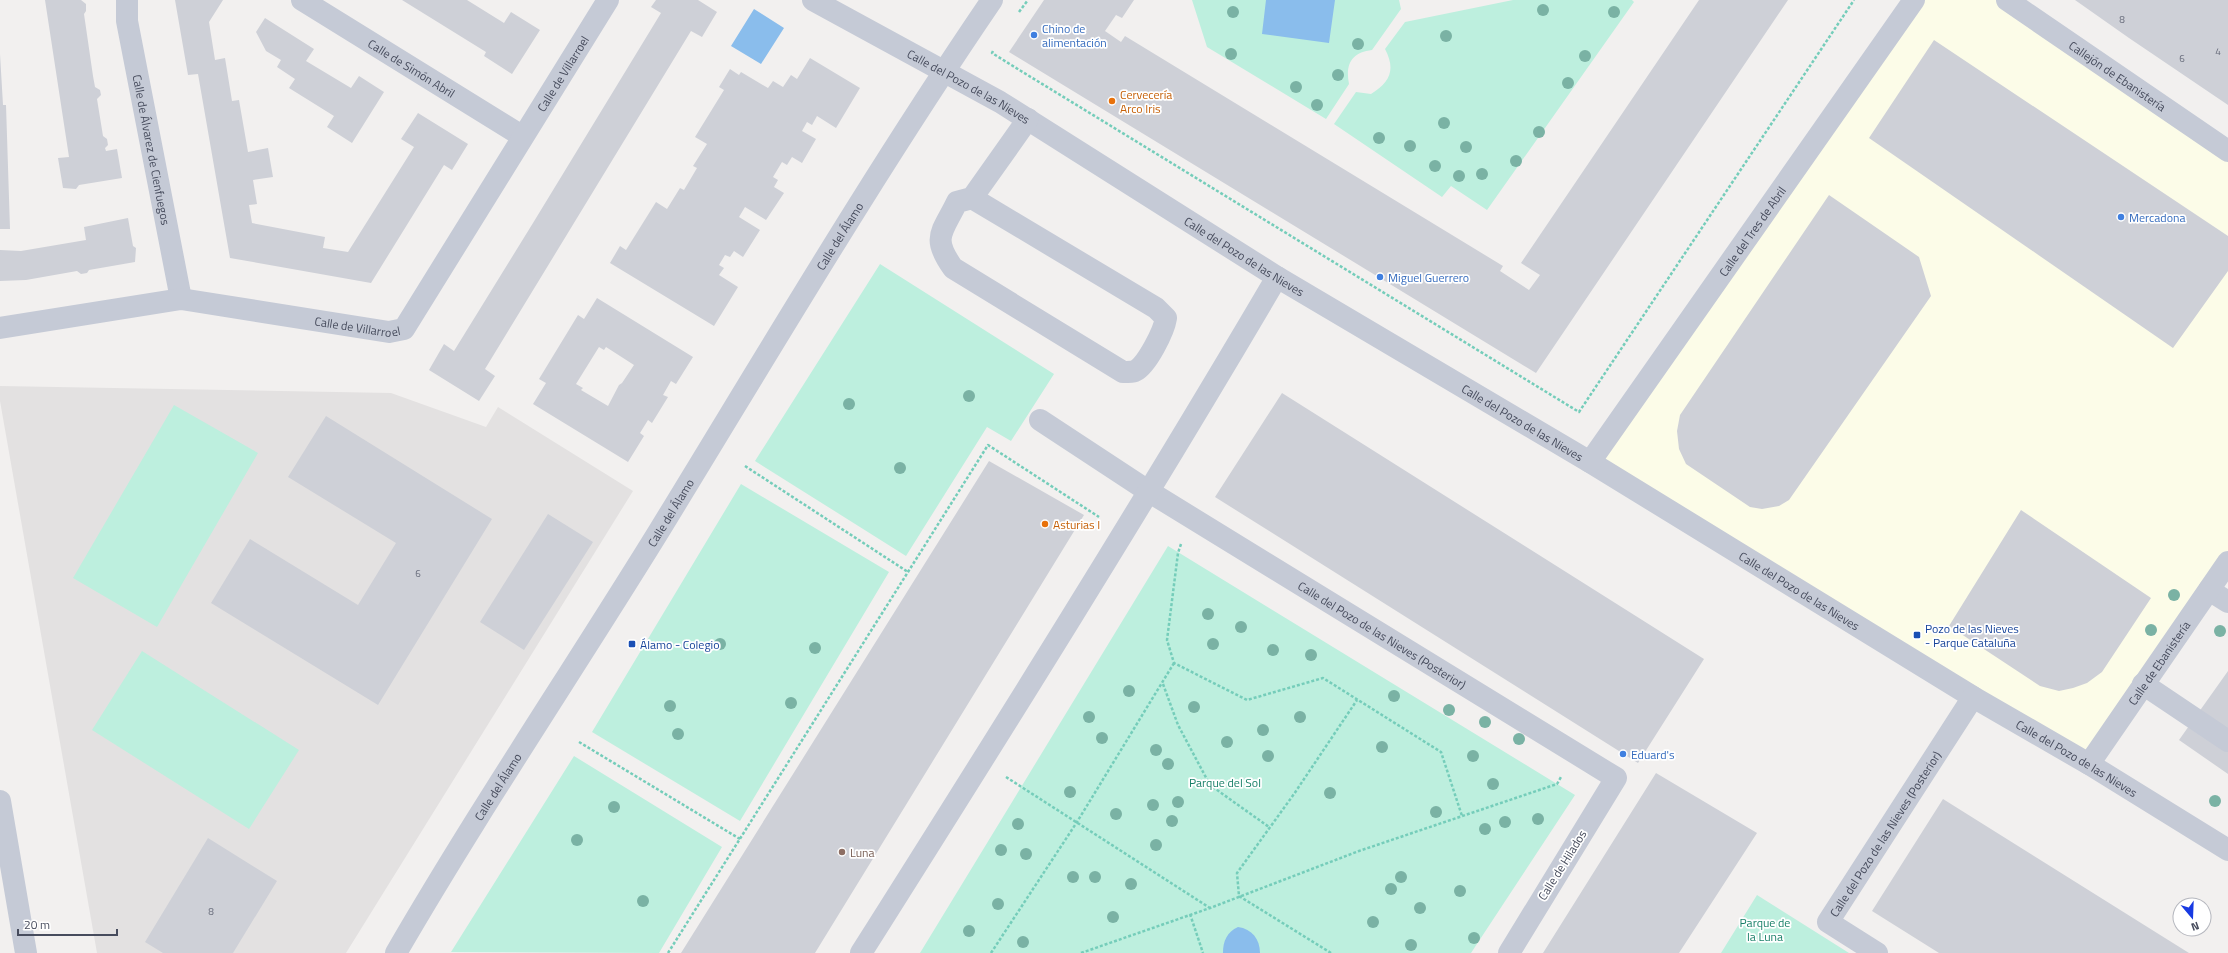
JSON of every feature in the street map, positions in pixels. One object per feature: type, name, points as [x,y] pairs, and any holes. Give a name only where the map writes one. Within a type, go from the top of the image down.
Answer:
[{"type":"street","name":"Calle de Álvarez de Cienfuegos","points":[[128,0],[127,21],[181,299]]},
{"type":"street","name":"Calle de Simón Abril","points":[[302,0],[522,136]]},
{"type":"street","name":"Calle de Villarroel","points":[[0,328],[181,299],[389,332],[404,329],[522,136],[608,0]]},
{"type":"street","name":"Calle del Pozo de las Nieves","points":[[813,0],[1000,102],[1277,277],[1590,462],[1973,697],[2089,764],[2228,850]]},
{"type":"street","name":"Calle del Álamo","points":[[396,953],[431,892],[601,624],[905,131],[992,0]]},
{"type":"street","name":"Calle del Tres de Abril","points":[[1590,462],[1914,0]]},
{"type":"street","name":"Callejón de Ebanistería","points":[[2007,0],[2228,151]]},
{"type":"street","points":[[972,198],[1156,308],[1166,318],[1164,326],[1145,362],[1134,371],[1123,372],[953,268],[942,252],[940,236],[957,202],[972,198],[1028,120]]},
{"type":"street","points":[[860,953],[982,761],[1148,492],[1277,277]]},
{"type":"street","name":"Calle del Pozo de las Nieves (Posterior)","points":[[1040,420],[1148,492],[1616,778]]},
{"type":"street","name":"Calle de Ebanistería","points":[[2089,764],[2228,562]]},
{"type":"street","points":[[2209,590],[2228,602]]},
{"type":"street","points":[[2143,684],[2228,740]]},
{"type":"street","name":"Calle del Pozo de las Nieves (Posterior)","points":[[1877,953],[1828,922],[1973,697]]},
{"type":"street","name":"Calle de Hilados","points":[[1509,953],[1616,778]]},
{"type":"street","points":[[0,801],[26,953]]},
{"type":"path","points":[[1016,17],[1028,0]]},
{"type":"path","points":[[996,46],[992,53],[1579,412],[1854,0]]},
{"type":"path","points":[[668,953],[988,445],[1123,532]]},
{"type":"path","points":[[745,466],[908,572]]},
{"type":"path","points":[[991,953],[1077,822],[1174,663],[1168,640],[1168,632],[1178,553],[1191,517]]},
{"type":"path","points":[[1174,663],[1247,700],[1323,678],[1441,752],[1462,816]]},
{"type":"path","points":[[1162,684],[1178,725],[1210,785],[1269,827]]},
{"type":"path","points":[[1239,896],[1237,873],[1357,700]]},
{"type":"path","points":[[579,742],[740,839]]},
{"type":"path","points":[[1081,953],[1210,908],[1359,851],[1557,784],[1576,753]]},
{"type":"path","points":[[982,761],[1210,908]]},
{"type":"path","points":[[1239,896],[1331,953]]},
{"type":"path","points":[[1190,914],[1202,952]]},
{"type":"shaded area","points":[[1914,0],[2007,0],[2228,151],[2228,562],[2089,764],[1590,462]]},
{"type":"shaded area","points":[[0,386],[391,393],[486,427],[498,407],[633,491],[346,953],[97,953],[0,401]]},
{"type":"green space","points":[[1192,0],[1399,0],[1401,9],[1372,50],[1359,53],[1352,60],[1348,71],[1349,84],[1326,119],[1207,47]]},
{"type":"green space","points":[[1513,0],[1632,0],[1634,2],[1487,210],[1451,186],[1442,197],[1334,124],[1356,92],[1371,94],[1387,80],[1390,63],[1385,49],[1405,22]]},
{"type":"green space","points":[[880,264],[1054,374],[1011,441],[987,427],[906,556],[755,461]]},
{"type":"green space","points":[[174,405],[258,453],[157,627],[73,578]]},
{"type":"green space","points":[[741,484],[889,572],[740,821],[592,732]]},
{"type":"green space","name":"Parque del Sol","points":[[1168,546],[1575,795],[1471,953],[920,953]]},
{"type":"green space","points":[[142,651],[299,750],[249,829],[92,730]]},
{"type":"green space","points":[[574,756],[722,847],[659,953],[451,952]]},
{"type":"green space","name":"Parque de la Luna","points":[[1757,895],[1849,953],[1721,953]]},
{"type":"water","points":[[1266,0],[1335,0],[1329,43],[1262,34]]},
{"type":"water","points":[[754,9],[784,28],[761,64],[731,46]]},
{"type":"water","points":[[1238,927],[1251,932],[1257,939],[1260,953],[1223,953],[1226,937],[1231,931]]},
{"type":"building","points":[[45,0],[81,0],[86,4],[86,11],[84,14],[93,76],[95,87],[100,90],[101,95],[97,99],[103,136],[107,139],[108,145],[105,148],[106,151],[117,149],[122,178],[79,185],[76,189],[63,188],[58,158],[69,157]]},
{"type":"building","points":[[175,0],[223,0],[209,22],[215,60],[225,58],[232,101],[239,100],[248,152],[268,148],[273,177],[253,180],[257,204],[249,205],[252,223],[325,237],[323,248],[348,252],[414,147],[401,139],[418,113],[468,144],[452,170],[444,165],[371,283],[230,258],[198,74],[188,75]]},
{"type":"building","points":[[402,0],[467,0],[504,23],[511,12],[540,30],[512,74],[484,56],[486,52]]},
{"type":"building","points":[[656,0],[698,0],[717,12],[702,37],[691,31],[485,369],[495,376],[479,401],[429,370],[444,344],[454,351],[533,223],[661,13],[651,7]]},
{"type":"building","points":[[1044,0],[1134,0],[1122,18],[1116,15],[1105,31],[1121,42],[1125,36],[1503,266],[1500,271],[1529,290],[1540,275],[1521,263],[1699,0],[1788,0],[1536,373],[1009,52]]},
{"type":"building","points":[[2075,0],[2228,0],[2228,105],[2129,38]]},
{"type":"building","points":[[265,18],[314,49],[306,61],[351,88],[359,76],[384,92],[352,143],[327,127],[334,116],[289,88],[295,79],[277,67],[281,60],[266,51],[256,32]]},
{"type":"building","points":[[1934,40],[2228,236],[2228,271],[2173,348],[1869,138]]},
{"type":"building","points":[[0,54],[3,105],[6,105],[10,229],[0,229]]},
{"type":"building","points":[[810,58],[860,88],[836,128],[817,116],[812,125],[807,122],[802,131],[816,139],[802,163],[792,157],[787,165],[782,162],[773,177],[778,180],[774,187],[784,193],[766,220],[745,207],[739,217],[760,230],[743,257],[734,251],[730,257],[725,255],[719,265],[724,268],[719,275],[738,287],[714,326],[610,263],[620,246],[626,250],[656,202],[667,209],[680,188],[684,190],[697,168],[693,166],[707,144],[695,137],[724,90],[719,87],[730,69],[739,75],[741,72],[768,88],[773,81],[783,87],[791,75],[797,79]]},
{"type":"building","points":[[1829,195],[1919,257],[1931,296],[1789,500],[1779,506],[1762,509],[1750,507],[1686,464],[1679,449],[1677,431],[1680,415]]},
{"type":"building","points":[[128,218],[133,246],[136,248],[135,262],[89,270],[87,273],[81,274],[77,271],[26,280],[0,281],[0,250],[21,251],[86,240],[84,227]]},
{"type":"building","points":[[597,298],[693,357],[676,384],[671,381],[663,395],[668,397],[652,423],[648,420],[640,433],[644,436],[628,462],[533,404],[546,383],[539,379],[578,315],[584,319]],"holes":[[[599,347],[604,350],[606,347],[634,365],[619,385],[608,406],[581,390],[583,388],[576,384]]]},
{"type":"building","points":[[1282,393],[1704,659],[1638,763],[1215,497]]},
{"type":"building","points":[[326,416],[492,519],[378,705],[211,603],[250,539],[358,605],[396,543],[288,477]]},
{"type":"building","points":[[989,461],[1084,515],[815,953],[681,953]]},
{"type":"building","points":[[2021,510],[2151,598],[2102,672],[2087,683],[2073,688],[2059,691],[2040,686],[1949,626]]},
{"type":"building","points":[[548,514],[593,542],[524,650],[480,622]]},
{"type":"building","points":[[2228,671],[2228,774],[2179,740]]},
{"type":"building","points":[[1656,773],[1757,833],[1679,953],[1543,953]]},
{"type":"building","points":[[1943,799],[2189,953],[1939,953],[1872,911]]},
{"type":"building","points":[[208,838],[277,881],[233,953],[163,953],[145,942]]},
{"type":"place","name":"Chino de alimentación","points":[[1034,35]]},
{"type":"place","name":"Cervecería Arco Iris","points":[[1112,101]]},
{"type":"place","name":"Mercadona","points":[[2121,217]]},
{"type":"place","name":"Miguel Guerrero","points":[[1380,277]]},
{"type":"place","name":"Asturias I","points":[[1045,524]]},
{"type":"place","name":"Pozo de las Nieves - Parque Cataluña","points":[[1917,635]]},
{"type":"place","name":"Álamo - Colegio","points":[[632,644]]},
{"type":"place","name":"Eduard's","points":[[1623,754]]},
{"type":"place","name":"Luna","points":[[842,852]]}]
